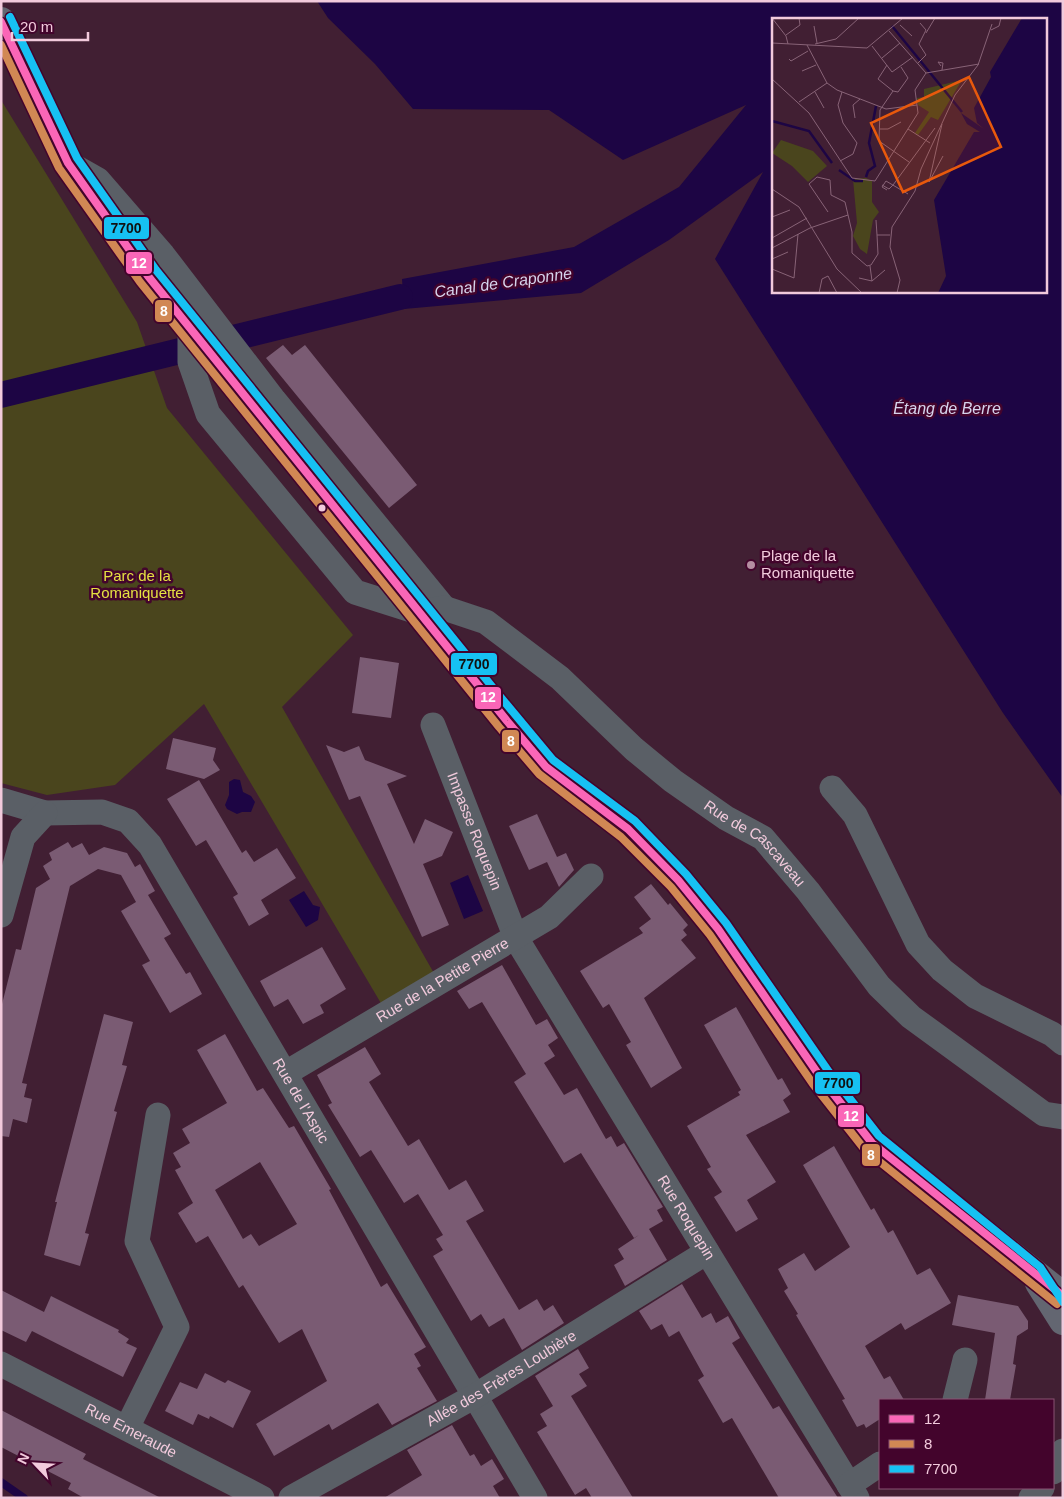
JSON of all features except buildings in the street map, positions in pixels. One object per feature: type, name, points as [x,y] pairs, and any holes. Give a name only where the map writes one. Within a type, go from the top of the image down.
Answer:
[{"type":"main road","points":[[1,21],[68,163],[142,269],[190,330],[431,610],[546,768],[628,828],[678,880],[718,928],[820,1078],[872,1144],[1034,1275],[1063,1296]]},
{"type":"main road","points":[[1034,1275],[1063,1320]]},
{"type":"street","points":[[68,163],[98,180],[163,255],[431,610]]},
{"type":"street","name":"Rue de Cascaveau","points":[[190,330],[190,362],[208,414],[355,592],[486,622],[560,678],[634,748],[673,781],[726,818],[763,838],[808,891],[878,986],[911,1017],[1044,1114],[1063,1117]]},
{"type":"street","name":"Impasse Roquepin","points":[[432,725],[516,938]]},
{"type":"street","points":[[832,788],[855,816],[918,944],[936,964],[975,996],[1052,1034],[1063,1043]]},
{"type":"street","name":"Rue de l'Aspic","points":[[1,800],[46,813],[102,812],[128,821],[145,839],[286,1073],[535,1498]]},
{"type":"street","points":[[1,915],[23,837],[46,813]]},
{"type":"street","name":"Rue de la Petite Pierre","points":[[286,1073],[549,917],[591,876]]},
{"type":"street","name":"Rue Roquepin","points":[[516,938],[853,1491]]},
{"type":"street","points":[[127,1428],[177,1327],[137,1241],[158,1115]]},
{"type":"street","name":"Allée des Frères Loubière","points":[[291,1498],[475,1396],[707,1252]]},
{"type":"street","points":[[955,1399],[965,1360]]},
{"type":"street","name":"Rue Emeraude","points":[[1,1364],[262,1498]]},
{"type":"street","points":[[1054,1470],[1063,1451]]},
{"type":"street","points":[[853,1491],[879,1465]]},
{"type":"street","points":[[1031,1498],[1041,1489]]},
{"type":"green space","name":"Parc de la Romaniquette","points":[[1,100],[137,322],[167,408],[353,635],[282,707],[435,975],[382,1005],[204,704],[115,785],[47,795],[1,783]]},
{"type":"water","name":"Étang de Berre","points":[[317,1],[1063,1],[1063,798],[1003,713],[715,259],[763,172],[669,240],[581,293],[404,309],[402,279],[574,247],[679,187],[746,105],[623,160],[549,110],[413,109],[375,64],[328,18]]},
{"type":"water","points":[[234,779],[240,780],[243,792],[251,796],[255,802],[251,812],[237,814],[227,809],[225,805],[229,795],[229,782]]},
{"type":"water","points":[[468,875],[483,911],[464,919],[450,883]]},
{"type":"water","points":[[304,891],[313,905],[320,907],[318,920],[306,927],[289,900]]},
{"type":"waterway","points":[[1,395],[400,297]]},
{"type":"waterway","name":"Canal de Craponne","points":[[1,1482],[24,1498]]},
{"type":"transit line","name":"7700","points":[[10,17],[77,158],[156,270],[498,694],[553,760],[635,821],[686,874],[726,923],[829,1072],[879,1136],[1040,1267],[1063,1302]]},
{"type":"transit line","name":"12","points":[[1,22],[68,163],[148,276],[507,721],[546,767],[628,829],[678,880],[718,929],[821,1078],[872,1143],[1063,1296]]},
{"type":"transit line","name":"8","points":[[1,45],[59,168],[140,282],[499,727],[539,774],[621,837],[671,887],[710,935],[813,1084],[865,1150],[1057,1304]]},
{"type":"place","name":"Plage de la Romaniquette","points":[[751,565]]}]
